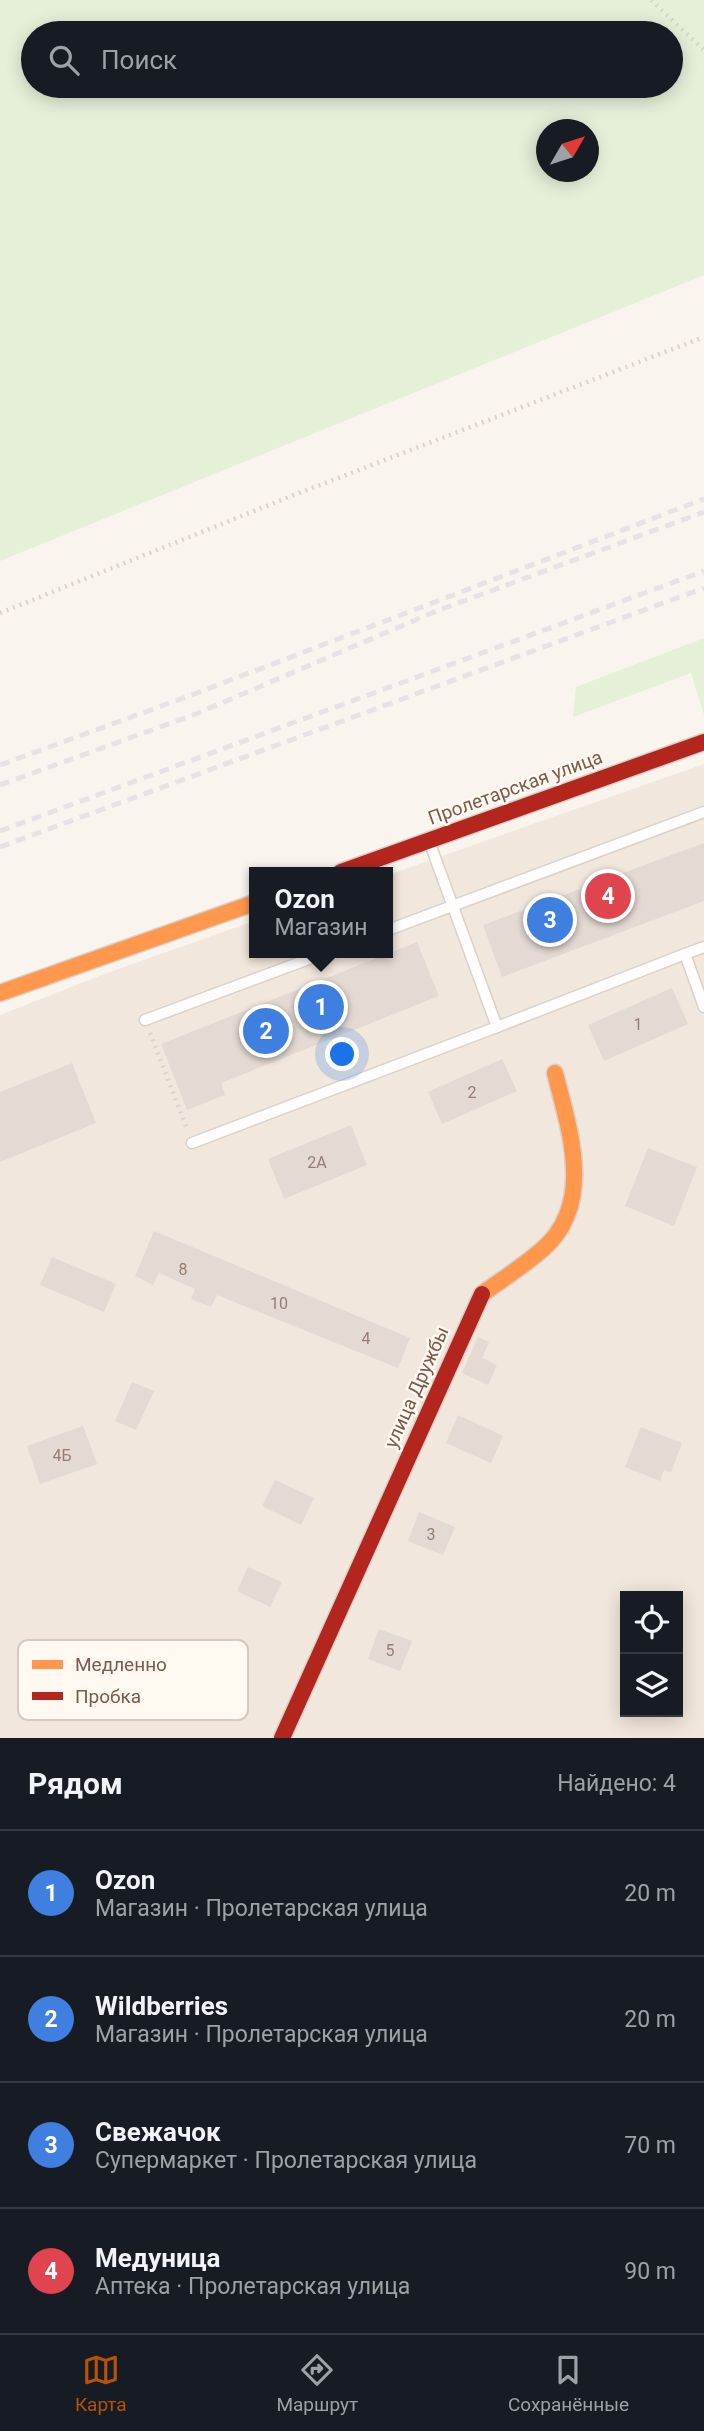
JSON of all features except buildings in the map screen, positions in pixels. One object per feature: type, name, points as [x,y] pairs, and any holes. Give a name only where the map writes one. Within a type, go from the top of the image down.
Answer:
[{"type":"street","name":"Пролетарская улица","points":[[355,867],[704,742]]},
{"type":"street","points":[[0,993],[249,905]]},
{"type":"street","name":"улица Дружбы","points":[[282,1738],[479,1296],[545,1247],[561,1227],[572,1197],[575,1172],[574,1150],[555,1073]]},
{"type":"lane","points":[[393,928],[704,813]]},
{"type":"lane","points":[[429,840],[497,1027]]},
{"type":"lane","points":[[192,1143],[704,947]]},
{"type":"lane","points":[[685,954],[704,1007]]},
{"type":"lane","points":[[145,1020],[312,958]]},
{"type":"path","points":[[651,0],[673,21]]},
{"type":"path","points":[[683,30],[704,50]]},
{"type":"path","points":[[0,613],[306,490],[704,337]]},
{"type":"path","points":[[145,1020],[192,1143]]},
{"type":"shaded area","points":[[704,764],[704,1738],[0,1738],[0,1015],[107,973],[249,923],[249,958],[393,958],[393,873]]},
{"type":"green space","points":[[0,0],[704,0],[704,275],[0,561]]},
{"type":"green space","points":[[704,638],[704,715],[691,673],[573,717],[576,687]]},
{"type":"railway","points":[[0,765],[189,696],[704,499]]},
{"type":"railway","points":[[0,785],[196,714],[434,612],[704,512]]},
{"type":"railway","points":[[0,831],[704,571]]},
{"type":"railway","points":[[0,847],[704,588]]},
{"type":"traffic: slow","points":[[0,993],[249,905]]},
{"type":"traffic: slow","points":[[482,1294],[544,1248],[560,1230],[569,1209],[574,1187],[574,1164],[555,1073]]},
{"type":"traffic: jam","points":[[355,867],[704,742]]},
{"type":"traffic: jam","points":[[282,1738],[482,1294]]},
{"type":"place","name":"Медуница","points":[[608,896]]},
{"type":"place","name":"Свежачок","points":[[550,920]]},
{"type":"place","name":"Ozon","points":[[321,1007]]},
{"type":"place","name":"Wildberries","points":[[266,1031]]}]
